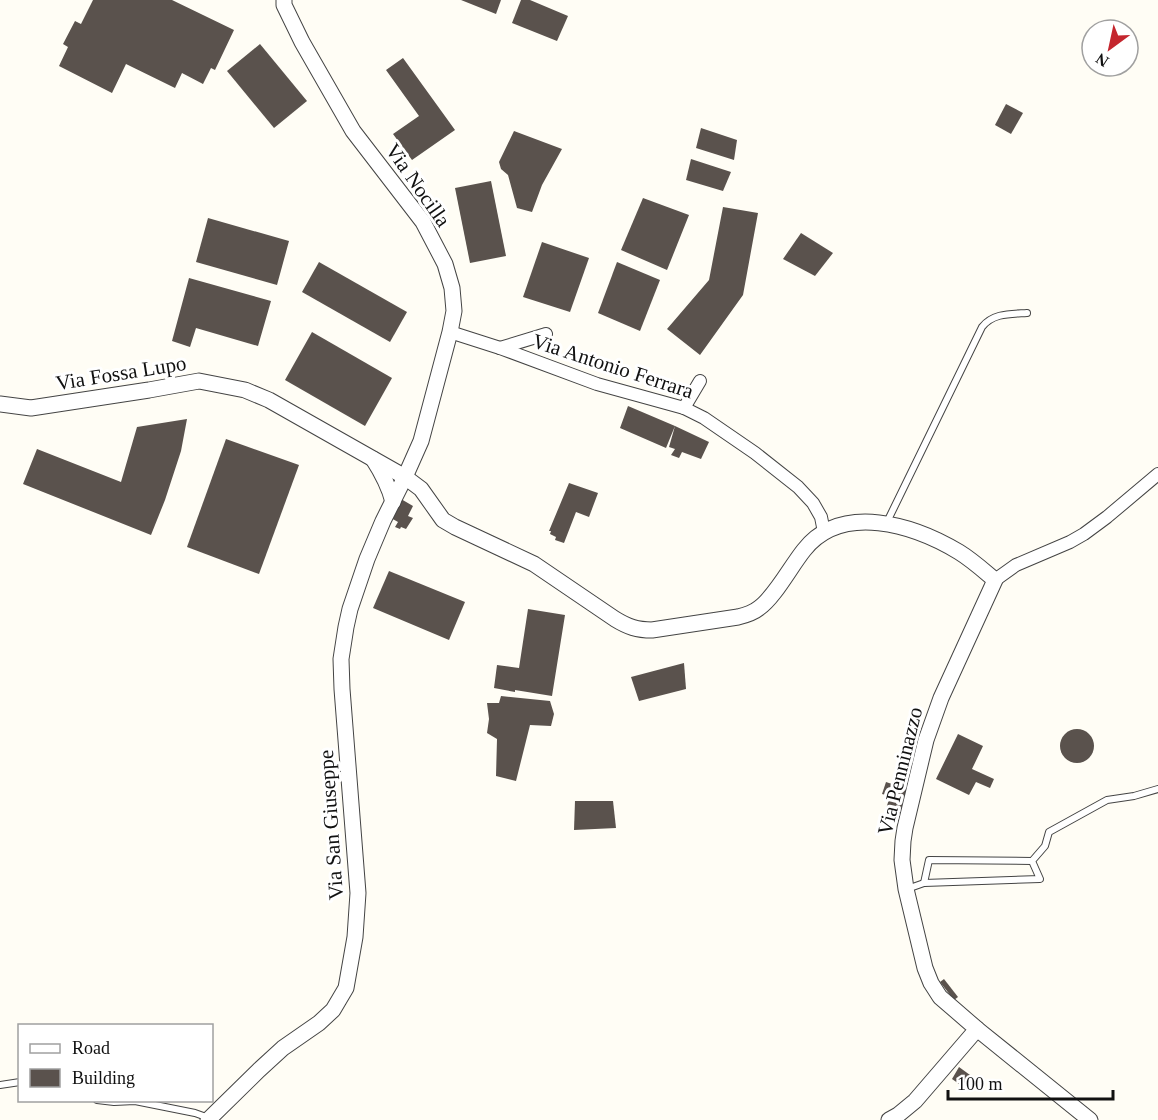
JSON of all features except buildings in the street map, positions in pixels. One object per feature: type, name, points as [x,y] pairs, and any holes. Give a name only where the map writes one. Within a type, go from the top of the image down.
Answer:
[{"type":"street","name":"Via Nocilla","points":[[284,0],[284,5],[302,42],[353,131],[423,222],[445,264],[452,288],[454,311],[450,332],[421,441],[405,477]]},
{"type":"street","name":"Via Antonio Ferrara","points":[[450,332],[501,348],[597,384],[684,408],[704,418],[755,453],[798,487],[813,503],[821,517],[824,532]]},
{"type":"street","points":[[501,348],[546,334]]},
{"type":"street","name":"Via Fossa Lupo","points":[[0,404],[31,408],[199,381],[245,390],[405,477],[421,489],[443,520],[534,564],[626,626],[638,630],[652,630],[749,614],[765,603],[804,549],[824,532]]},
{"type":"street","points":[[684,408],[700,381]]},
{"type":"street","points":[[371,457],[383,475],[393,502]]},
{"type":"street","points":[[824,532],[846,524],[886,523],[938,541],[958,552],[995,580],[1016,565],[1084,534],[1158,474]]},
{"type":"street","name":"Via San Giuseppe","points":[[209,1119],[275,1055],[333,1010],[346,988],[355,937],[358,893],[341,659],[350,609],[367,559],[405,477]]},
{"type":"street","name":"Via Penninazzo","points":[[995,580],[940,698],[926,740],[903,841],[902,860],[906,889],[925,968],[940,997],[1090,1120]]},
{"type":"street","points":[[889,1120],[915,1101],[977,1029]]},
{"type":"lane","points":[[886,523],[982,327],[987,320],[994,317],[1027,313]]},
{"type":"lane","points":[[924,884],[929,860],[1032,861],[1045,846],[1049,832],[1107,800],[1158,789]]},
{"type":"lane","points":[[906,889],[924,884],[1040,879],[1032,861]]},
{"type":"lane","points":[[0,1085],[18,1082]]},
{"type":"lane","points":[[140,1102],[195,1113],[209,1119]]}]
